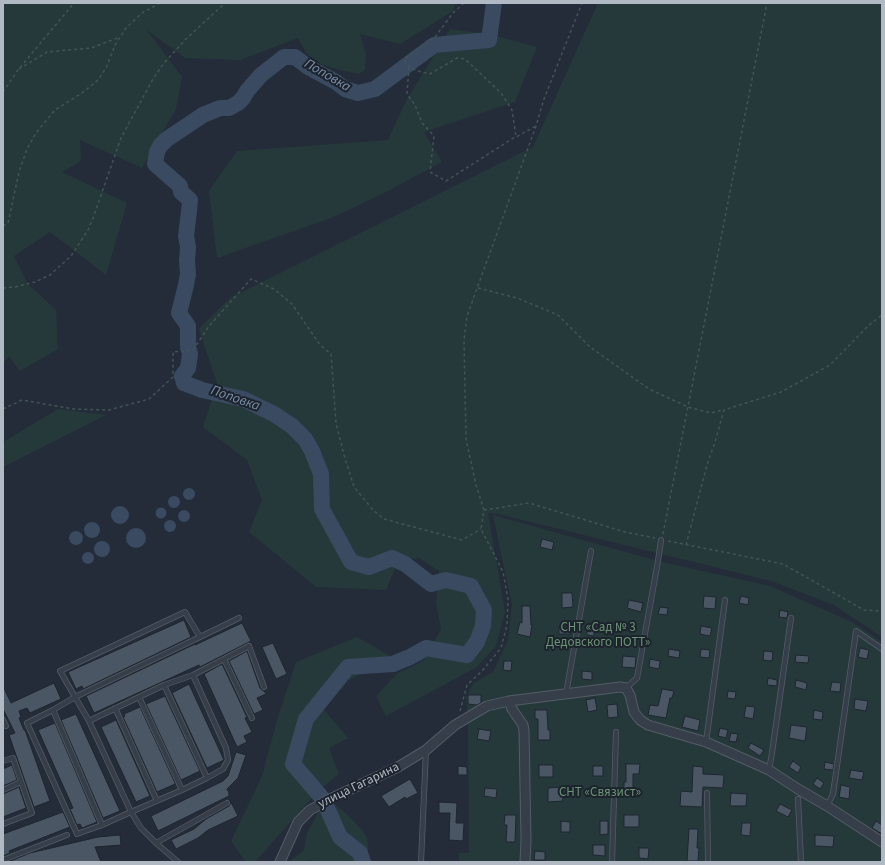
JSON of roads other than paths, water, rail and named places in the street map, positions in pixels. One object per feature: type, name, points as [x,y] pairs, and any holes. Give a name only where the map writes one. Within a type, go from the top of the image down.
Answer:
[{"type":"street","name":"улица Гагарина","points":[[280,862],[298,822],[310,810],[398,767],[426,750],[456,725],[487,706],[620,687],[626,688]]},
{"type":"street","points":[[626,688],[630,694],[634,712],[640,720],[648,725],[706,742],[769,770],[882,842]]},
{"type":"street","points":[[509,702],[523,725],[524,731],[525,862]]},
{"type":"lane","points":[[626,688],[637,678],[661,540]]},
{"type":"lane","points":[[566,694],[591,551]]},
{"type":"lane","points":[[706,742],[725,600]]},
{"type":"lane","points":[[178,862],[141,828],[131,812],[89,720],[60,671],[185,612],[200,637]]},
{"type":"lane","points":[[193,675],[226,748],[228,760],[223,769],[182,790],[102,825],[77,834],[27,723],[75,697],[239,618]]},
{"type":"lane","points":[[769,770],[791,618]]},
{"type":"lane","points":[[827,806],[833,794],[856,631],[882,649]]},
{"type":"lane","points":[[89,720],[164,685],[193,675],[249,646],[264,686]]},
{"type":"lane","points":[[224,659],[252,718]]},
{"type":"lane","points":[[164,685],[207,778]]},
{"type":"lane","points":[[139,697],[182,790]]},
{"type":"lane","points":[[115,708],[157,801]]},
{"type":"lane","points":[[52,710],[102,825]]},
{"type":"lane","points":[[3,720],[6,726]]},
{"type":"lane","points":[[612,862],[616,732]]},
{"type":"lane","points":[[421,862],[426,750]]},
{"type":"lane","points":[[3,761],[13,758],[32,813],[3,824]]},
{"type":"lane","points":[[3,790],[21,782]]},
{"type":"lane","points":[[707,793],[708,862]]},
{"type":"lane","points":[[798,799],[800,862]]},
{"type":"lane","points":[[156,843],[227,803]]},
{"type":"lane","points":[[3,860],[67,835]]},
{"type":"water","points":[[187,488],[191,488],[195,494],[191,500],[187,500],[183,496],[183,492]]},
{"type":"water","points":[[172,496],[176,496],[180,502],[176,508],[172,508],[168,504],[168,500]]},
{"type":"water","points":[[116,506],[124,506],[129,511],[127,522],[124,524],[116,524],[111,519],[111,511]]},
{"type":"water","points":[[161,507],[165,509],[167,513],[165,517],[161,519],[157,517],[155,513],[157,509]]},
{"type":"water","points":[[182,510],[186,510],[190,516],[186,522],[182,522],[178,518],[178,514]]},
{"type":"water","points":[[170,520],[174,522],[176,526],[174,530],[170,532],[166,530],[164,526],[166,522]]},
{"type":"water","points":[[92,522],[99,527],[100,530],[95,537],[92,538],[85,533],[84,530],[89,523]]},
{"type":"water","points":[[136,528],[143,531],[146,538],[143,545],[136,548],[129,545],[126,538],[129,531]]},
{"type":"water","points":[[73,531],[79,531],[83,535],[83,541],[79,545],[73,545],[69,541],[69,535]]},
{"type":"water","points":[[102,541],[109,546],[110,549],[105,556],[102,557],[95,552],[94,549],[99,542]]},
{"type":"water","points":[[90,552],[93,553],[93,563],[86,564],[83,563],[82,556],[83,553]]},
{"type":"waterway","name":"Поповка","points":[[363,862],[360,853],[340,837],[323,799],[293,764],[306,719],[348,667],[393,664],[426,648],[467,655],[477,642],[483,626],[484,610],[471,586],[446,580],[431,584],[405,564],[392,558],[369,567],[351,562],[322,509],[321,474],[312,451],[305,439],[292,426],[274,414],[243,399],[202,390],[184,383],[182,376],[188,368],[190,354],[188,347],[188,326],[179,313],[188,274],[188,247],[186,236],[190,200],[181,192],[180,186],[155,164],[157,152],[160,146],[167,139],[203,115],[220,108],[229,108],[238,103],[261,75],[284,57],[295,57],[308,67],[336,82],[345,89],[358,93],[375,89],[434,45],[489,40],[494,3]]},
{"type":"park label","name":"СНТ «Сад № 3 Дедовского ПОТТ»","points":[[598,636]]},
{"type":"park label","name":"СНТ «Связист»","points":[[600,793]]}]
